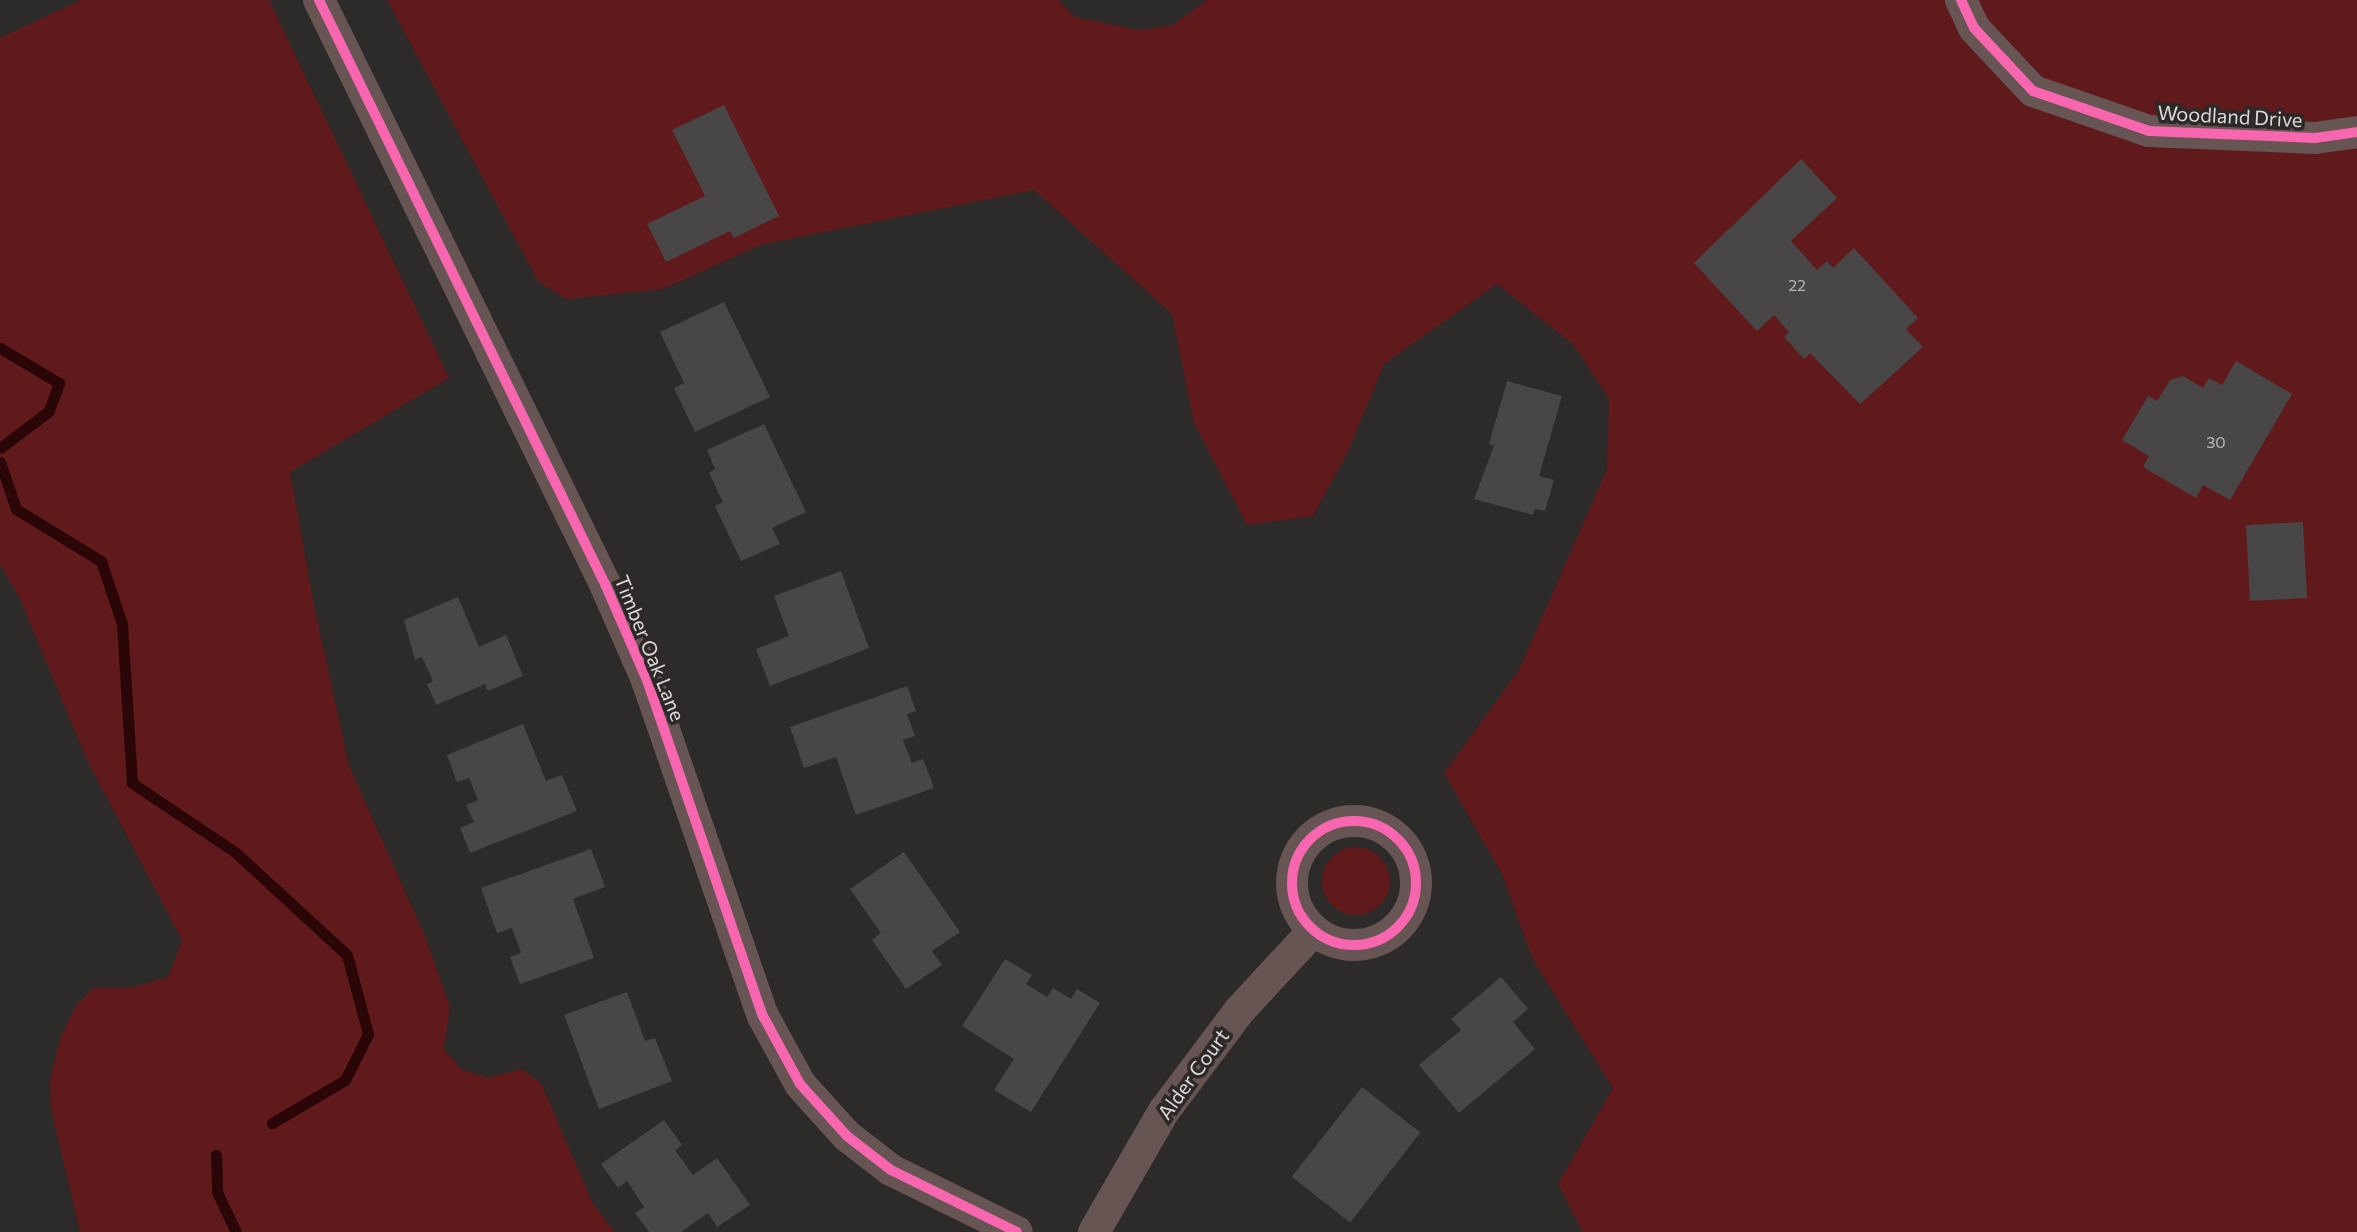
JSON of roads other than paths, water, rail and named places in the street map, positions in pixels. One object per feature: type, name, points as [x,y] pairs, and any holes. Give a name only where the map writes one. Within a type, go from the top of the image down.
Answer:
[{"type":"street","name":"Timber Oak Lane","points":[[319,0],[605,584],[647,680],[763,1016],[800,1084],[847,1136],[891,1170],[1017,1232]]},
{"type":"street","name":"Woodland Drive","points":[[1961,0],[1974,28],[2033,91],[2149,131],[2315,138],[2357,132]]},
{"type":"street","name":"Alder Court","points":[[1094,1232],[1164,1111],[1239,1011],[1313,931]]},
{"type":"waterway","points":[[0,348],[59,383],[49,411],[0,448]]},
{"type":"waterway","points":[[0,462],[16,509],[101,561],[122,624],[132,783],[235,852],[347,955],[368,1034],[345,1080],[272,1123]]},
{"type":"waterway","points":[[216,1155],[217,1192],[236,1232]]}]
